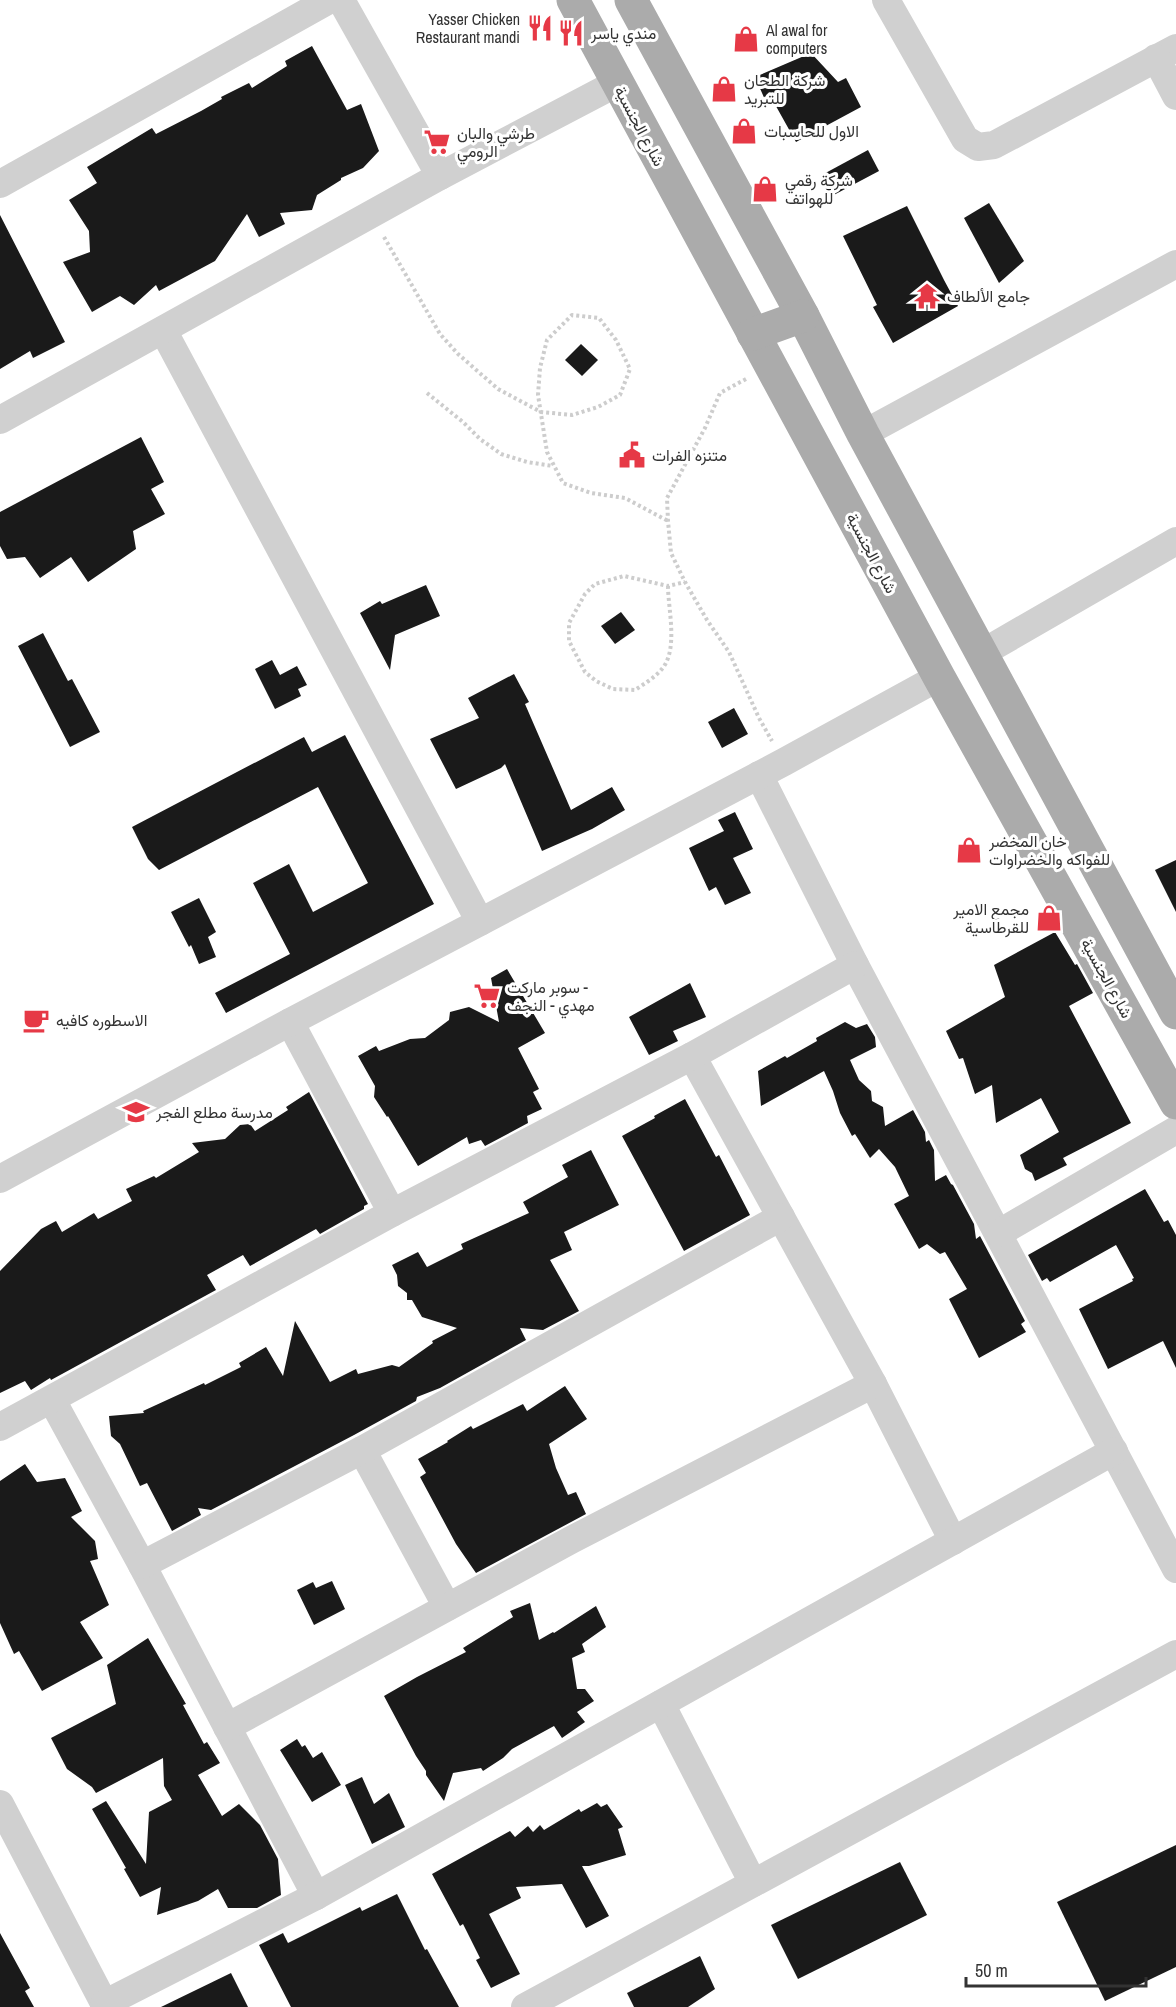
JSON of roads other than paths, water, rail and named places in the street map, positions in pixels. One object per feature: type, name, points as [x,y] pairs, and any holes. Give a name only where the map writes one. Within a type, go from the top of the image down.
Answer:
[{"type":"main road","name":"شارع الجنسية","points":[[573,0],[939,677],[1176,1103]]},
{"type":"main road","points":[[631,0],[1176,1013]]},
{"type":"main road","points":[[753,334],[803,316]]},
{"type":"main road","points":[[776,377],[829,366]]},
{"type":"street","points":[[0,184],[329,0]]},
{"type":"street","points":[[341,0],[440,176]]},
{"type":"street","points":[[886,0],[965,139],[978,147],[994,145],[1166,53],[1176,96]]},
{"type":"street","points":[[0,420],[440,176],[617,84]]},
{"type":"street","points":[[863,434],[1176,264]]},
{"type":"street","points":[[163,330],[480,922]]},
{"type":"street","points":[[982,653],[1176,541]]},
{"type":"street","points":[[0,1179],[290,1022],[772,769],[939,677]]},
{"type":"street","points":[[772,769],[855,965],[1176,1569]]},
{"type":"street","points":[[0,1427],[392,1213],[692,1056],[855,965]]},
{"type":"street","points":[[290,1022],[392,1213]]},
{"type":"street","points":[[692,1056],[873,1384],[953,1541]]},
{"type":"street","points":[[999,1233],[1176,1130]]},
{"type":"street","points":[[142,1564],[362,1450],[782,1217]]},
{"type":"street","points":[[227,1727],[571,1539],[873,1384]]},
{"type":"street","points":[[52,1400],[142,1564],[316,1896]]},
{"type":"street","points":[[362,1450],[447,1607]]},
{"type":"street","points":[[0,1804],[105,2006],[316,1896],[1114,1451]]},
{"type":"street","points":[[525,2007],[1176,1654]]},
{"type":"street","points":[[661,1704],[753,1883]]},
{"type":"place","name":"Yasser Chicken Restaurant mandi","points":[[540,28]]},
{"type":"place","name":"مندي ياسر","points":[[571,33]]},
{"type":"place","name":"Al awal for computers","points":[[746,39]]},
{"type":"place","name":"شركة الطحان للتبريد","points":[[724,89]]},
{"type":"place","name":"الاول للحاسبات","points":[[744,131]]},
{"type":"place","name":"طرشي والبان الرومي","points":[[437,142]]},
{"type":"place","name":"شركة رقمي للهواتف","points":[[765,189]]},
{"type":"place","name":"جامع الألطاف","points":[[927,296]]},
{"type":"place","name":"متنزه الفرات","points":[[632,455]]},
{"type":"place","name":"خان المخضر للفواكه والخضراوات","points":[[969,850]]},
{"type":"place","name":"مجمع الامير للقرطاسية","points":[[1049,918]]},
{"type":"place","name":"سوبر ماركت - مهدي - النجف","points":[[487,996]]},
{"type":"place","name":"الاسطوره كافيه","points":[[36,1020]]},
{"type":"place","name":"مدرسة مطلع الفجر","points":[[136,1112]]}]
